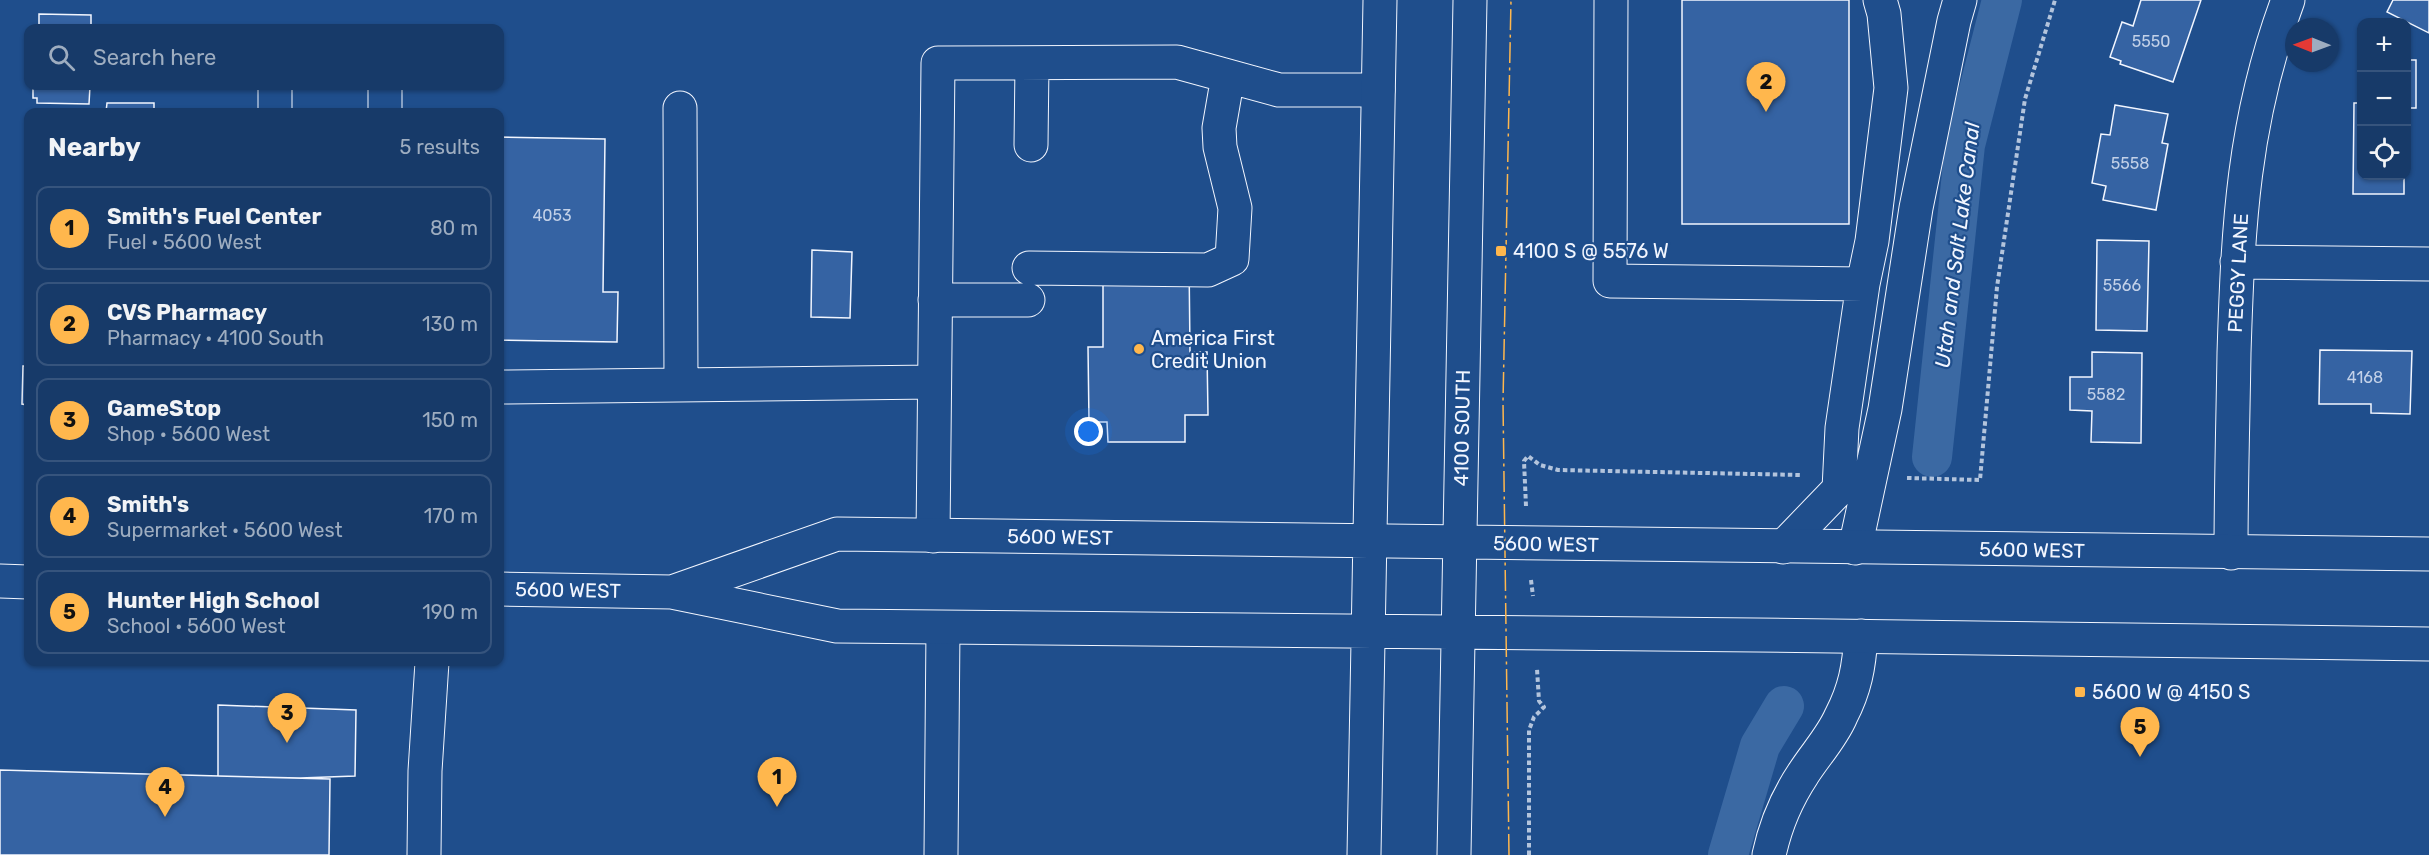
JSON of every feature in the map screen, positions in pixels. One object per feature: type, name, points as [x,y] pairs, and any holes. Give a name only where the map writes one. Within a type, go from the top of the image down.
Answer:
[{"type":"main road","points":[[1364,855],[1380,0]]},
{"type":"main road","name":"4100 SOUTH","points":[[1454,855],[1470,0]]},
{"type":"main road","points":[[1611,0],[1610,281],[1863,284]]},
{"type":"main road","points":[[1782,547],[1839,489],[1842,428],[1863,284],[1872,241],[1891,88],[1884,14],[1880,0]]},
{"type":"main road","points":[[1855,548],[1885,409],[1916,208],[1960,0]]},
{"type":"main road","name":"PEGGY LANE","points":[[2231,553],[2237,262],[2241,199],[2249,140],[2262,82],[2288,0]]},
{"type":"main road","points":[[933,536],[938,63],[1177,62],[1279,90],[1378,90]]},
{"type":"main road","points":[[1031,145],[1032,64]]},
{"type":"main road","points":[[1029,268],[1208,270],[1232,259],[1235,208],[1220,147],[1219,128],[1228,76]]},
{"type":"main road","points":[[275,90],[275,108]]},
{"type":"main road","points":[[385,90],[385,108]]},
{"type":"main road","points":[[680,108],[681,384]]},
{"type":"main road","points":[[2237,262],[2429,264]]},
{"type":"main road","points":[[935,300],[1028,300]]},
{"type":"main road","points":[[504,387],[934,382]]},
{"type":"main road","name":"5600 WEST","points":[[672,592],[837,534],[2429,555]]},
{"type":"main road","points":[[0,581],[24,582]]},
{"type":"main road","name":"5600 WEST","points":[[504,589],[672,592],[837,626],[2429,644]]},
{"type":"main road","points":[[940,855],[943,628]]},
{"type":"main road","points":[[1769,855],[1774,833],[1801,777],[1840,719],[1852,692],[1859,669],[1861,636]]},
{"type":"main road","points":[[424,855],[425,771],[432,666]]},
{"type":"path","points":[[1871,477],[1980,480],[1997,286],[2025,99],[2055,0]]},
{"type":"path","points":[[1524,461],[1528,456],[1540,465],[1558,470],[1839,476]]},
{"type":"path","points":[[1529,855],[1529,730],[1534,717],[1544,707],[1539,701]]},
{"type":"building","points":[[1682,0],[1849,0],[1849,224],[1682,224]]},
{"type":"building","points":[[2141,0],[2201,0],[2173,82],[2120,64],[2121,61],[2110,57],[2122,22],[2133,26]]},
{"type":"building","points":[[2393,0],[2429,0],[2429,33],[2411,24],[2411,18],[2399,18],[2387,12]]},
{"type":"building","points":[[39,14],[91,15],[91,24],[39,24]]},
{"type":"building","points":[[2411,60],[2416,60],[2416,108],[2411,108]]},
{"type":"building","points":[[33,90],[90,90],[89,104],[37,103],[37,98],[33,98]]},
{"type":"building","points":[[107,103],[154,103],[154,108],[106,108]]},
{"type":"building","points":[[2354,103],[2357,103],[2357,180],[2404,180],[2404,194],[2353,194]]},
{"type":"building","points":[[2115,105],[2168,114],[2162,143],[2168,144],[2156,210],[2103,200],[2106,186],[2092,183],[2101,134],[2110,135]]},
{"type":"building","points":[[504,137],[605,139],[603,292],[618,292],[617,342],[504,340]]},
{"type":"building","points":[[2097,240],[2149,241],[2147,331],[2096,330]]},
{"type":"building","points":[[812,250],[852,252],[850,318],[811,317]]},
{"type":"building","name":"America First Credit Union","points":[[1189,259],[1190,352],[1207,352],[1208,415],[1185,415],[1185,442],[1108,442],[1107,422],[1089,422],[1088,347],[1103,347],[1103,260]]},
{"type":"building","points":[[2320,350],[2412,351],[2410,414],[2371,413],[2371,404],[2319,404]]},
{"type":"building","points":[[2092,352],[2142,353],[2141,443],[2091,442],[2092,411],[2070,410],[2070,377],[2092,377]]},
{"type":"building","points":[[24,366],[24,404],[22,404]]},
{"type":"building","points":[[218,705],[356,710],[355,776],[300,778],[218,776]]},
{"type":"building","points":[[0,770],[330,779],[329,855],[0,855]]},
{"type":"waterway","name":"Utah and Salt Lake Canal","points":[[1932,457],[1965,145],[2002,0]]},
{"type":"waterway","name":"Utah and Salt Lake Canal","points":[[1728,855],[1760,746],[1784,706]]},
{"type":"power","points":[[1509,855],[1503,402],[1511,0]]},
{"type":"place","name":"CVS Pharmacy","points":[[1766,112]]},
{"type":"place","name":"4100 S @ 5576 W","points":[[1501,251]]},
{"type":"place","name":"America First Credit Union","points":[[1139,349]]},
{"type":"place","name":"5600 W @ 4150 S","points":[[2080,692]]},
{"type":"place","name":"GameStop","points":[[287,743]]},
{"type":"place","name":"Hunter High School","points":[[2140,757]]},
{"type":"place","name":"Smith's Fuel Center","points":[[777,807]]},
{"type":"place","name":"Smith's","points":[[165,817]]}]
